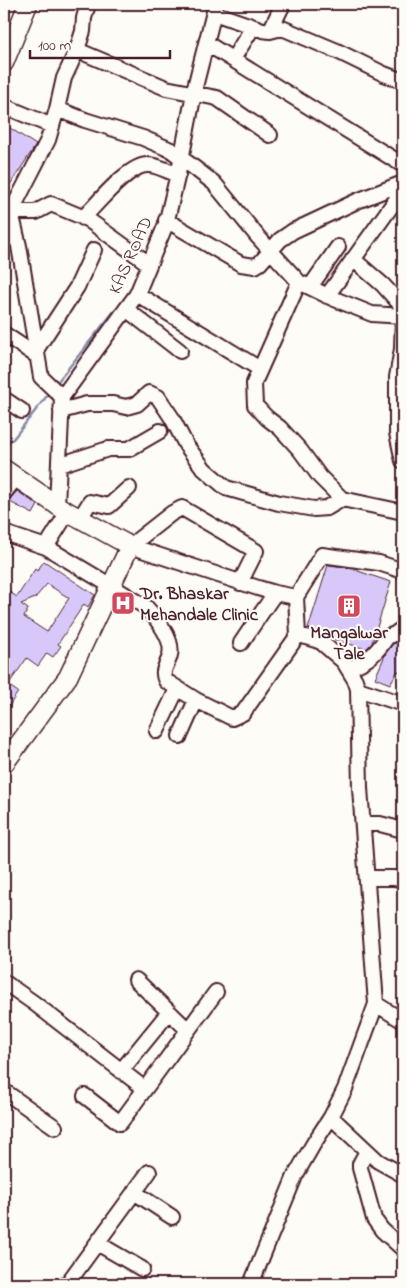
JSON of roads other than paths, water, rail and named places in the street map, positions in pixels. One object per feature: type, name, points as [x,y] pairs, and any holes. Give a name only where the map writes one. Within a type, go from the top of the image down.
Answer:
[{"type":"main road","points":[[4,63],[10,32],[28,4]]},
{"type":"main road","points":[[4,764],[68,678],[130,546],[68,512],[10,474]]},
{"type":"street","points":[[68,512],[59,465],[62,397],[41,377],[11,212],[48,140],[64,78],[77,50],[83,30],[88,4]]},
{"type":"street","points":[[270,31],[282,4]]},
{"type":"street","points":[[215,8],[253,27],[270,31],[282,28],[403,81]]},
{"type":"street","name":"KAS ROAD","points":[[62,397],[137,294],[149,264],[166,220],[178,176],[194,94],[215,8]]},
{"type":"street","points":[[232,59],[253,27]]},
{"type":"street","points":[[206,43],[403,164]]},
{"type":"street","points":[[77,50],[166,88],[217,98],[270,135]]},
{"type":"street","points":[[4,106],[52,126]]},
{"type":"street","points":[[57,109],[143,138],[171,150],[214,183],[271,251],[304,285],[372,314],[403,316]]},
{"type":"street","points":[[83,218],[127,173],[138,167],[148,165],[158,167],[178,176]]},
{"type":"street","points":[[166,220],[240,264],[255,266],[260,263],[280,240],[293,231],[357,201],[403,183]]},
{"type":"street","points":[[327,296],[403,190]]},
{"type":"street","points":[[11,212],[36,212],[51,204],[88,220],[149,264]]},
{"type":"street","points":[[4,243],[14,226]]},
{"type":"street","points":[[338,247],[304,285],[254,383],[255,405],[280,428],[300,450],[320,477],[342,499],[403,512]]},
{"type":"street","points":[[37,353],[77,287],[94,250]]},
{"type":"street","points":[[353,260],[387,288],[400,304],[403,316],[402,349],[397,377],[397,433],[403,461]]},
{"type":"street","points":[[137,294],[260,369]]},
{"type":"street","points":[[126,310],[180,351]]},
{"type":"street","points":[[4,334],[37,353]]},
{"type":"street","points":[[61,412],[87,404],[113,404],[126,407],[138,404],[150,393],[158,397],[172,418],[186,445],[204,469],[226,488],[279,503],[314,509],[327,508],[342,499]]},
{"type":"street","points":[[4,398],[22,411]]},
{"type":"street","points":[[59,465],[108,449],[129,449],[160,431]]},
{"type":"street","points":[[4,493],[10,474]]},
{"type":"street","points":[[46,547],[68,512],[90,502],[109,506],[129,488]]},
{"type":"street","points":[[130,546],[172,512],[182,508],[256,551],[240,583]]},
{"type":"street","points":[[4,533],[46,547],[146,607],[167,636],[171,649],[170,656],[163,670],[166,681],[196,700],[232,718],[243,713],[298,635],[296,597],[322,554],[379,563],[403,571]]},
{"type":"street","points":[[130,546],[240,583],[296,597]]},
{"type":"street","points":[[241,643],[275,593]]},
{"type":"street","points":[[348,669],[366,661],[378,650],[387,636],[395,634],[403,628]]},
{"type":"street","points":[[251,1284],[295,1176],[331,1117],[345,1088],[376,1004],[360,788],[358,689],[344,662],[321,642],[298,635]]},
{"type":"street","points":[[157,731],[177,689]]},
{"type":"street","points":[[358,689],[403,704]]},
{"type":"street","points":[[180,736],[196,700]]},
{"type":"street","points":[[363,824],[380,824],[403,830]]},
{"type":"street","points":[[367,878],[403,880]]},
{"type":"street","points":[[136,980],[188,1030]]},
{"type":"street","points":[[4,982],[145,1089]]},
{"type":"street","points":[[85,1096],[120,1122],[216,992]]},
{"type":"street","points":[[376,1004],[403,1021]]},
{"type":"street","points":[[121,1071],[169,1012]]},
{"type":"street","points":[[4,1092],[55,1127]]},
{"type":"street","points":[[331,1117],[378,1161],[403,1175]]},
{"type":"street","points":[[367,1151],[360,1164],[360,1168],[374,1219],[382,1230],[403,1249]]},
{"type":"street","points":[[73,1282],[97,1243],[148,1172]]},
{"type":"street","points":[[134,1192],[172,1217]]},
{"type":"street","points":[[97,1243],[142,1269]]},
{"type":"waterway","points":[[55,385],[115,310]]},
{"type":"waterway","points":[[4,444],[13,439],[50,392]]},
{"type":"place","name":"Dr. Bhaskar Mehandale Clinic","points":[[123,603]]},
{"type":"place","name":"Mangalwar Tale","points":[[349,606]]}]
